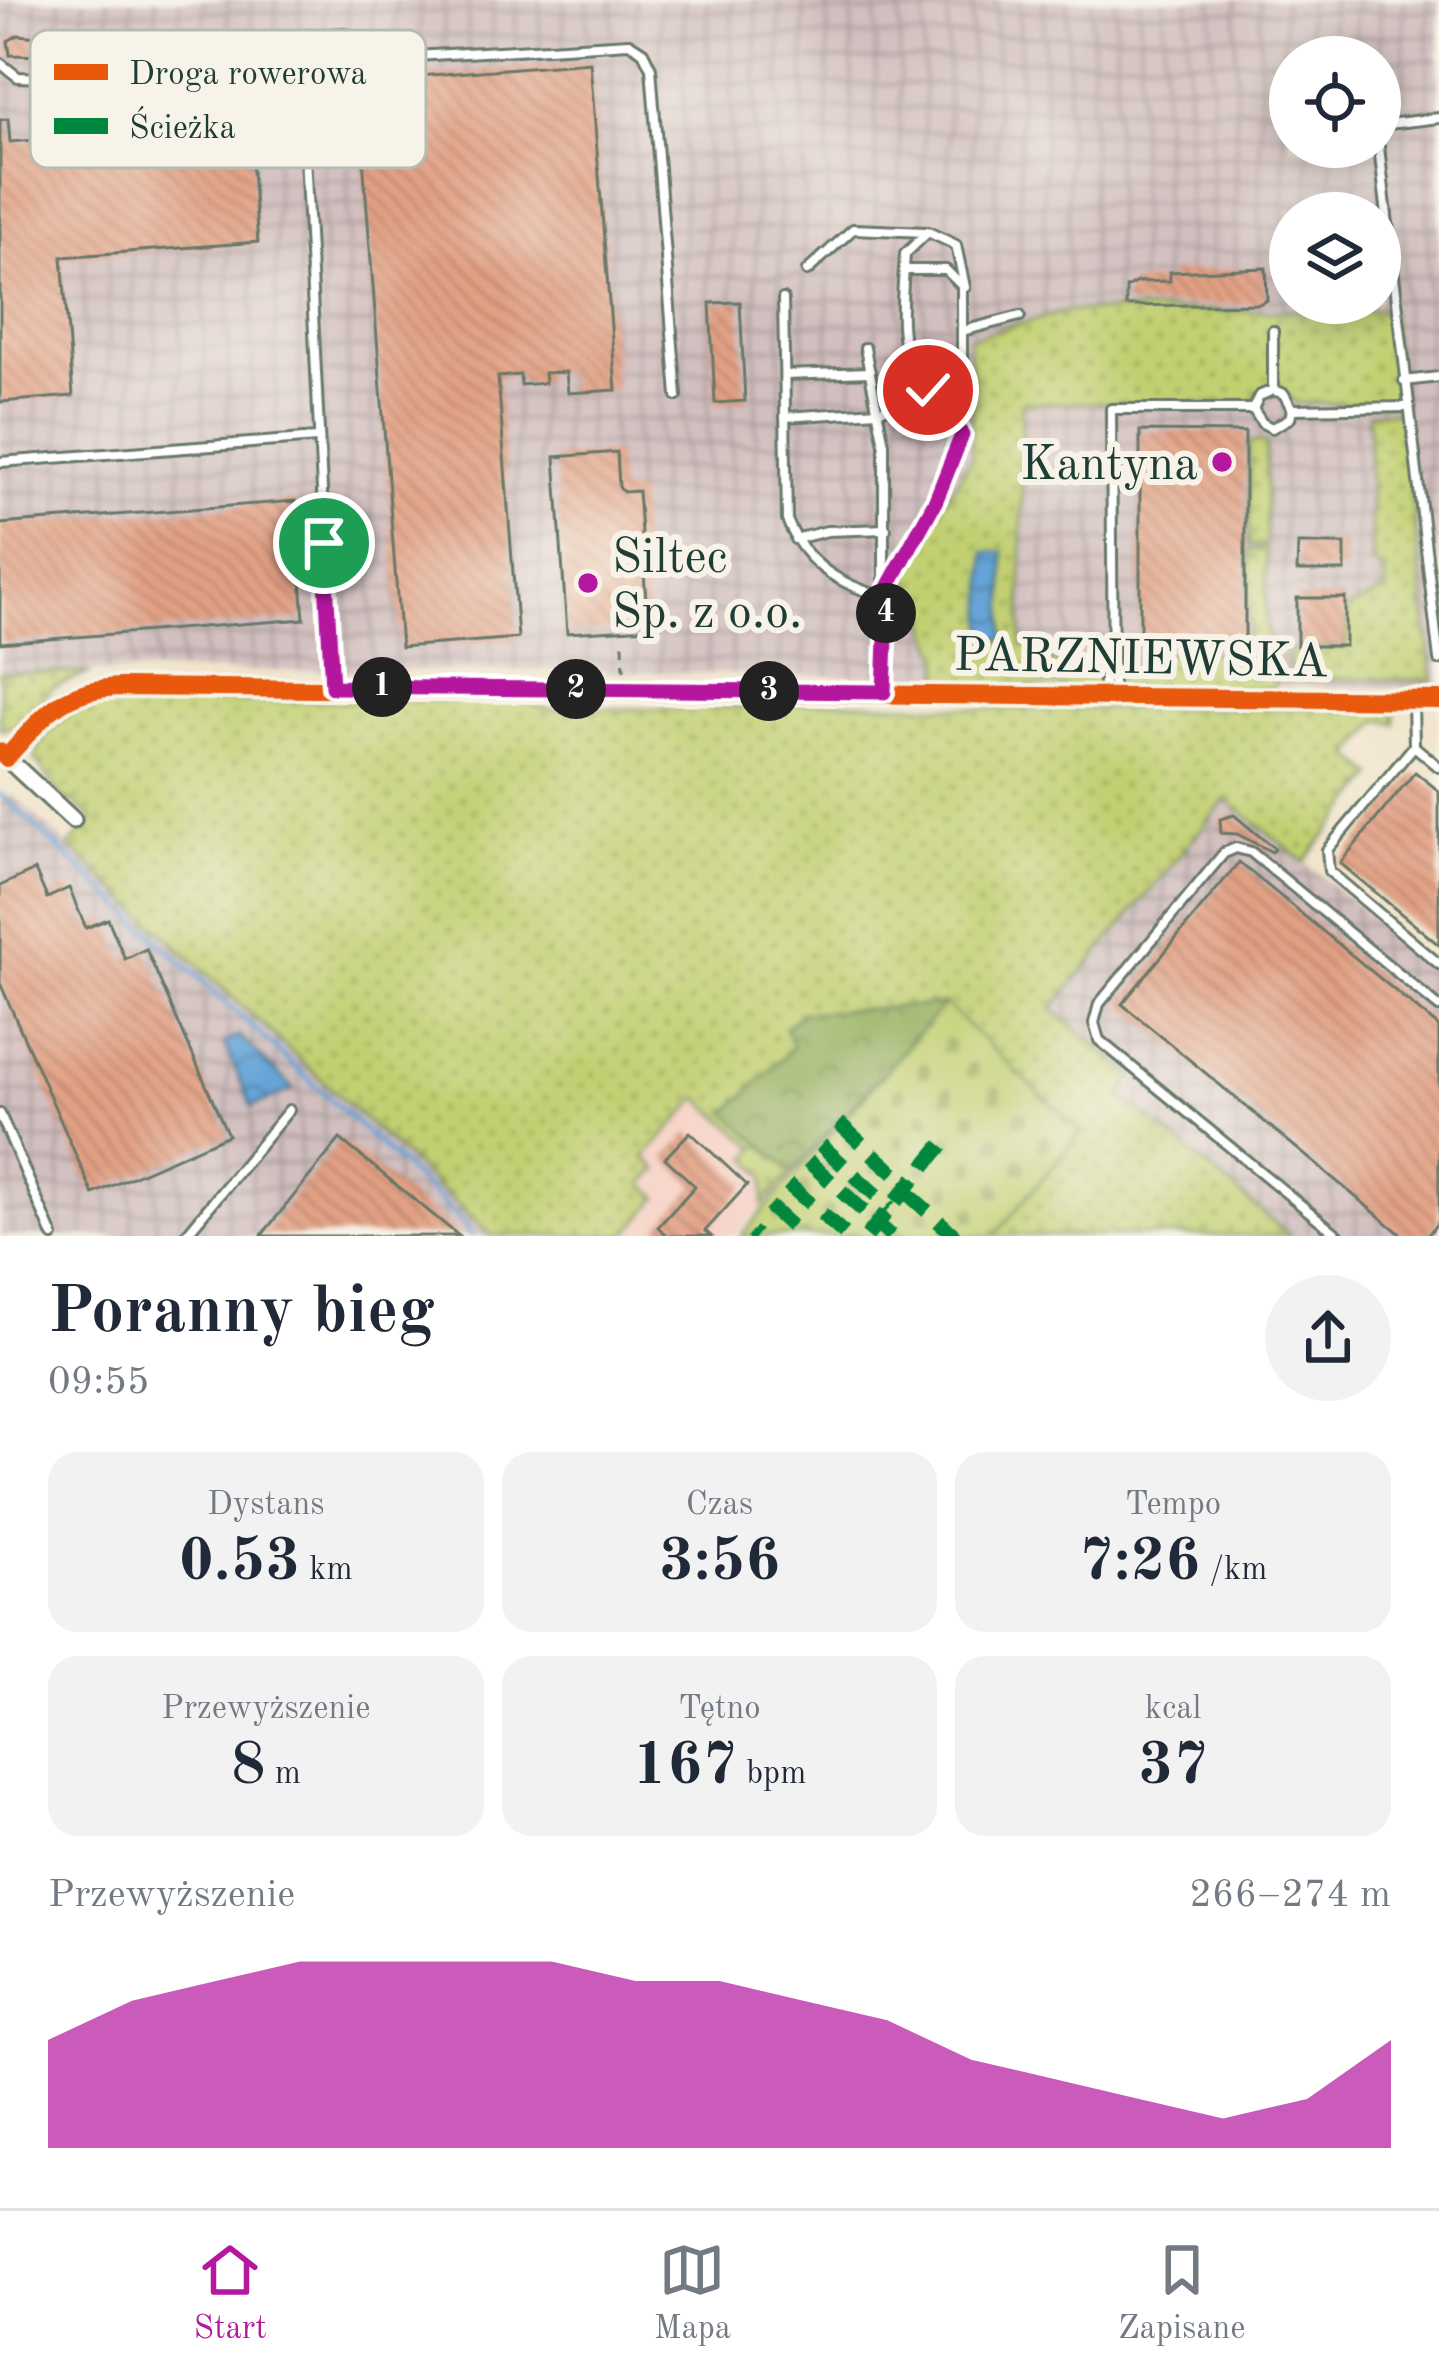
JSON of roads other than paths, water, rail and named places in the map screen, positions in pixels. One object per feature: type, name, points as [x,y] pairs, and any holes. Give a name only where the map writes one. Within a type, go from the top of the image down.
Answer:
[{"type":"street","name":"PARZNIEWSKA","points":[[3,755],[62,700],[85,688],[1439,700]]},
{"type":"street","points":[[3,755],[73,820]]},
{"type":"lane","points":[[426,55],[614,40],[643,52],[652,68],[677,397]]},
{"type":"lane","points":[[0,62],[18,77],[30,77]]},
{"type":"lane","points":[[1401,122],[1439,118]]},
{"type":"lane","points":[[305,168],[332,687]]},
{"type":"lane","points":[[1381,168],[1439,660]]},
{"type":"lane","points":[[806,271],[853,229],[928,232],[944,237],[962,255],[966,330],[962,435],[936,500],[887,593]]},
{"type":"lane","points":[[928,232],[910,245],[904,270],[906,359],[928,390],[946,404],[962,435]]},
{"type":"lane","points":[[904,270],[946,270],[962,286],[965,300]]},
{"type":"lane","points":[[783,298],[787,520],[795,539],[839,582],[887,593]]},
{"type":"lane","points":[[966,330],[1020,316]]},
{"type":"lane","points":[[1273,331],[1273,390]]},
{"type":"lane","points":[[866,348],[878,411],[886,529],[884,692]]},
{"type":"lane","points":[[784,375],[870,372]]},
{"type":"lane","points":[[1404,381],[1439,377]]},
{"type":"lane","points":[[785,417],[878,411],[928,390]]},
{"type":"lane","points":[[1273,390],[1285,394],[1292,410],[1290,418],[1273,428],[1262,423],[1253,409],[1259,396],[1273,390]]},
{"type":"lane","points":[[1292,410],[1407,407]]},
{"type":"lane","points":[[1108,695],[1112,409],[1253,409]]},
{"type":"lane","points":[[0,462],[317,438]]},
{"type":"lane","points":[[795,539],[827,531],[886,529]]},
{"type":"lane","points":[[1104,657],[1108,695]]},
{"type":"lane","points":[[1413,699],[1414,746],[1327,850],[1325,860],[1329,872],[1439,964]]},
{"type":"lane","points":[[1414,746],[1439,766]]},
{"type":"lane","points":[[1340,1236],[1099,1040],[1094,1023],[1099,1004],[1224,853],[1236,848],[1251,852],[1439,1007]]},
{"type":"lane","points":[[185,1236],[289,1110]]},
{"type":"lane","points":[[0,1114],[53,1236]]},
{"type":"lane","points":[[0,1150],[13,1144]]},
{"type":"water","points":[[985,552],[1004,552],[1005,638],[985,638]]},
{"type":"water","points":[[239,1036],[294,1089],[252,1107],[224,1043]]},
{"type":"waterway","points":[[0,794],[461,1220],[471,1236]]},
{"type":"place","name":"Kantyna","points":[[1222,462]]},
{"type":"place","name":"Siltec Sp. z o.o.","points":[[588,583]]}]
